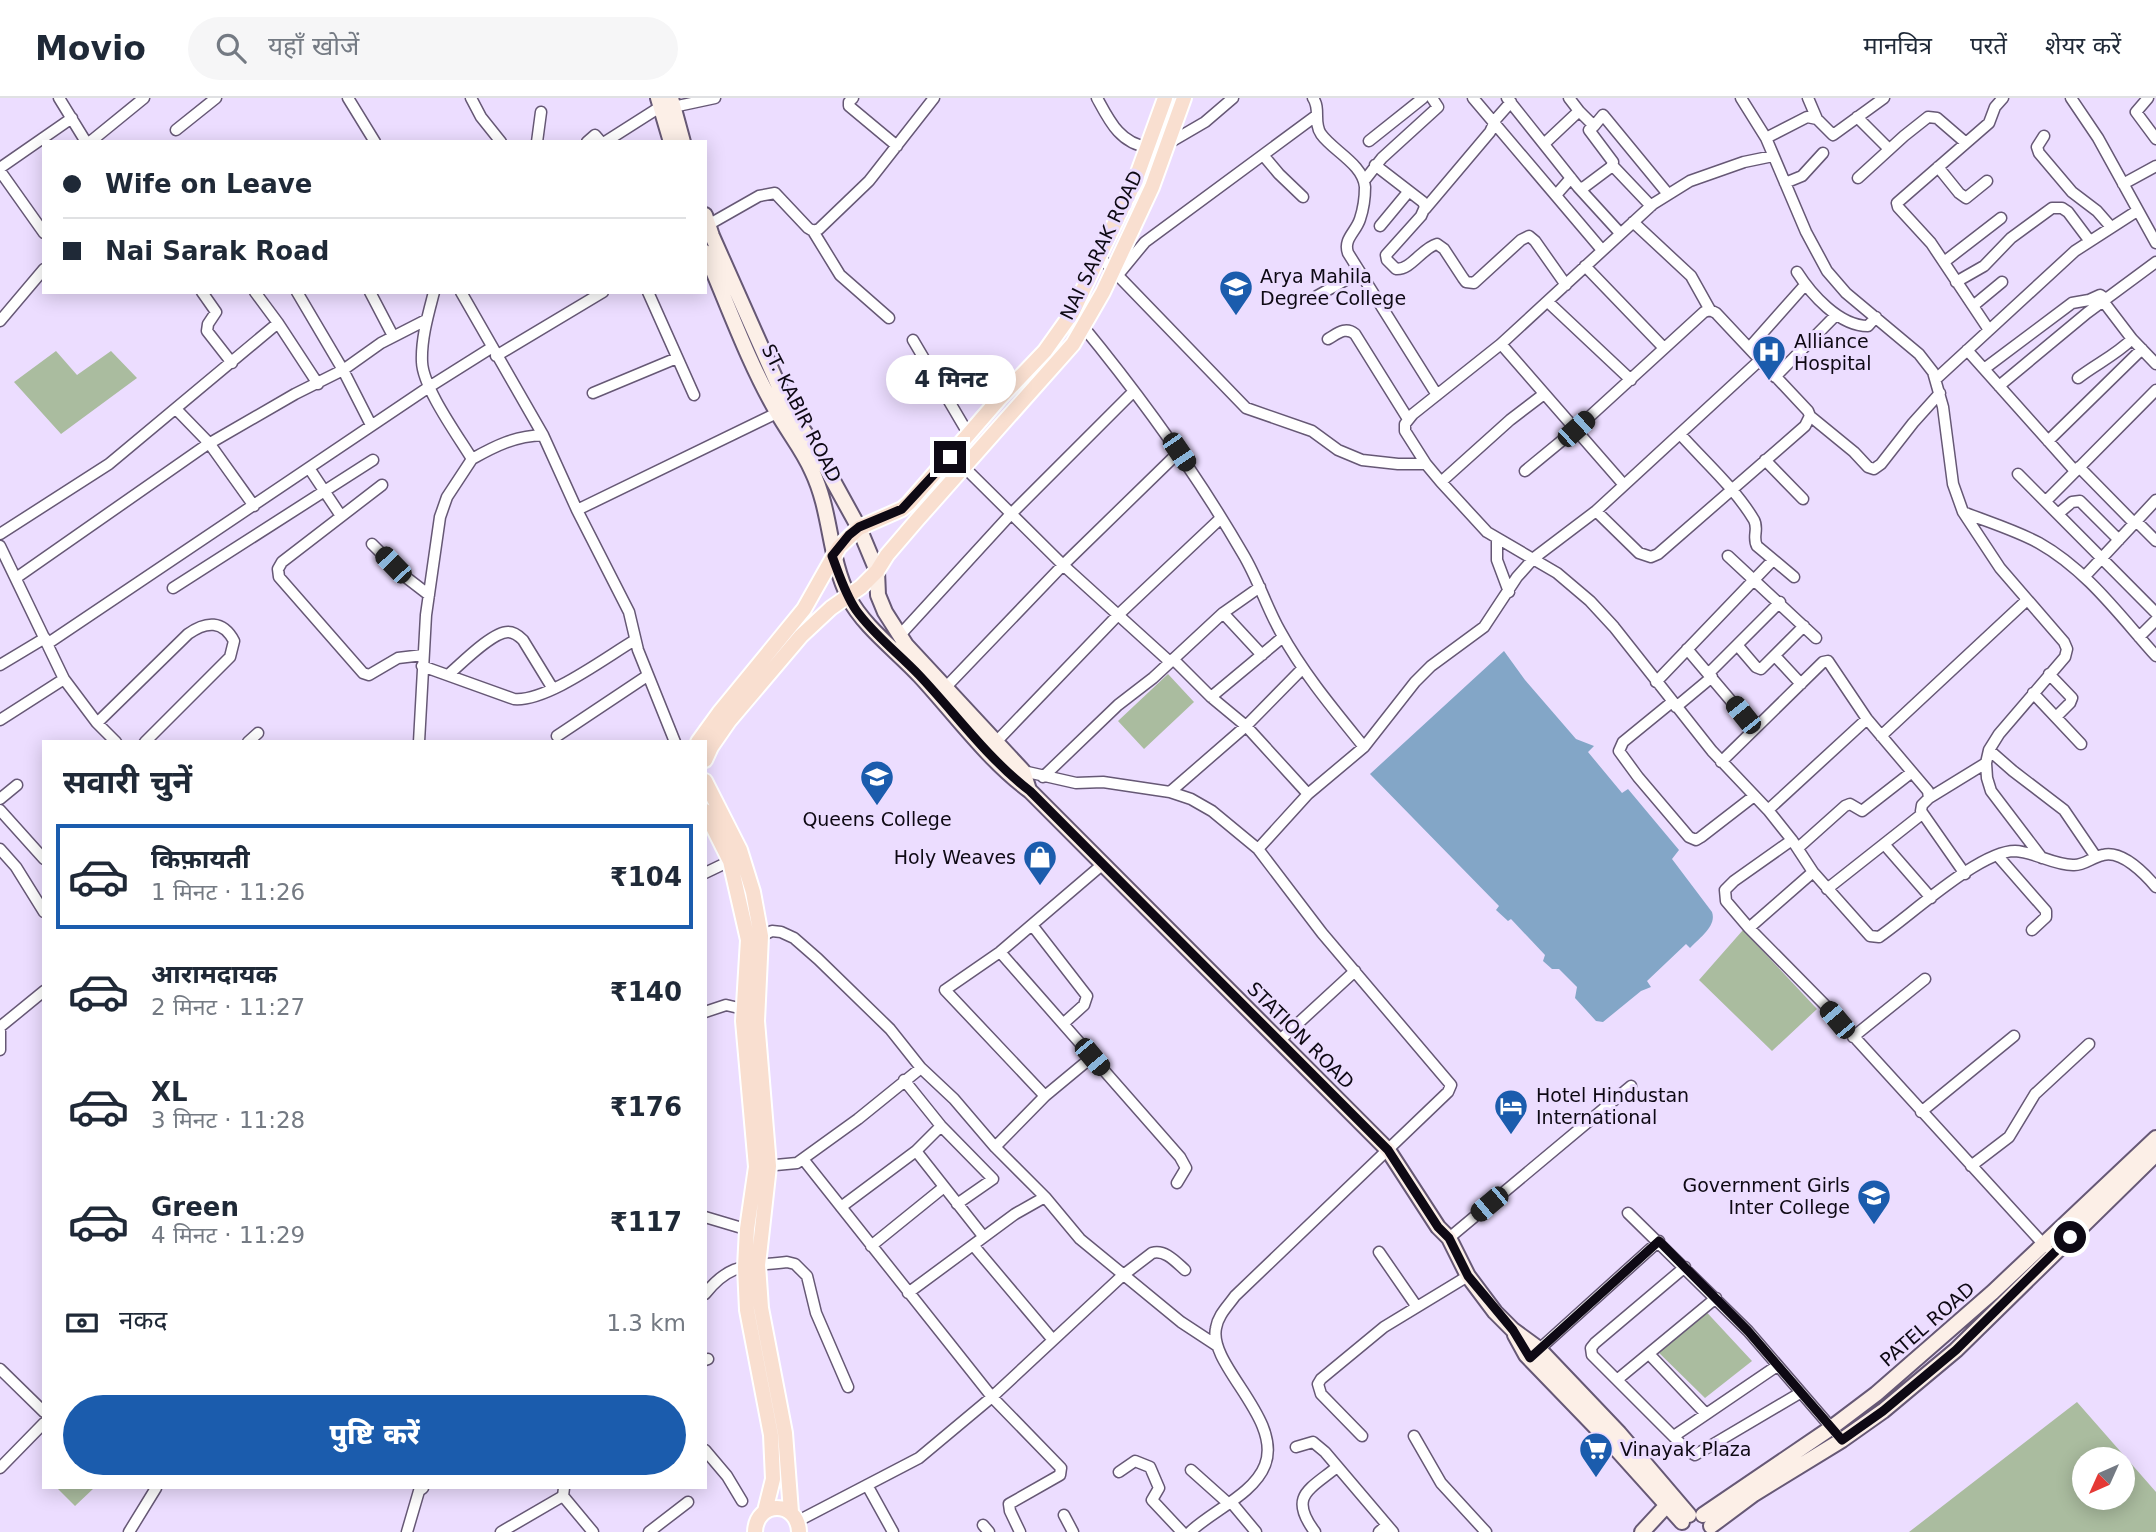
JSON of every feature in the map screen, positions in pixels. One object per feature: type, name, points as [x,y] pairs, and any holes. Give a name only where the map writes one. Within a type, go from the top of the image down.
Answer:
[{"type":"main road","name":"NAI SARAK ROAD","points":[[859,527],[909,503],[1045,351],[1072,313],[1100,257],[1126,201],[1165,98]]},
{"type":"main road","name":"NAI SARAK ROAD","points":[[707,756],[729,721],[794,643],[831,608],[877,572],[887,555],[917,520],[1060,361],[1115,274],[1169,143],[1184,98]]},
{"type":"main road","points":[[1126,201],[1142,208]]},
{"type":"main road","points":[[699,740],[804,609],[832,556],[859,527]]},
{"type":"main road","points":[[707,785],[740,850],[753,892],[761,936],[757,1021],[763,1166],[747,1310],[771,1435],[790,1483],[796,1522]]},
{"type":"main road","points":[[707,815],[730,861],[748,940],[743,1009],[763,1166]]},
{"type":"main road","points":[[755,1532],[757,1521],[765,1511],[779,1453]]},
{"type":"main road","points":[[765,1511],[778,1508],[796,1522]]},
{"type":"street","points":[[59,98],[87,140]]},
{"type":"street","points":[[91,140],[144,98]]},
{"type":"street","points":[[176,130],[216,98]]},
{"type":"street","points":[[348,98],[374,140]]},
{"type":"street","points":[[471,98],[498,140]]},
{"type":"street","points":[[606,140],[665,103],[715,98]]},
{"type":"street","points":[[853,98],[849,106],[897,146]]},
{"type":"street","points":[[813,231],[824,226],[869,181],[897,146],[923,103],[934,98]]},
{"type":"street","points":[[1097,98],[1113,127],[1122,136],[1148,147]]},
{"type":"street","points":[[1169,143],[1205,122],[1233,98]]},
{"type":"street","points":[[1312,98],[1317,105],[1316,123],[1322,135],[1355,168],[1364,181]]},
{"type":"street","points":[[1369,141],[1423,98]]},
{"type":"street","points":[[1432,98],[1438,107],[1375,166],[1364,181],[1361,217],[1346,247],[1437,395]]},
{"type":"street","points":[[1473,98],[1602,250]]},
{"type":"street","points":[[1569,98],[1594,125]]},
{"type":"street","points":[[1741,98],[1766,138],[1806,232],[1826,271],[1846,293],[1929,365],[1940,393],[1953,484],[1963,512],[1985,549],[2060,635],[2067,649],[2065,657],[1989,750],[1986,763],[1987,778],[1992,791],[2043,858]]},
{"type":"street","points":[[1808,98],[1817,119],[1833,135],[1884,98]]},
{"type":"street","points":[[1989,330],[1931,243],[1897,205],[1989,123],[1995,107],[2003,98]]},
{"type":"street","points":[[2071,98],[2098,138],[2156,243]]},
{"type":"street","points":[[2148,98],[2136,112],[2156,139]]},
{"type":"street","points":[[1566,285],[1530,236],[1521,240],[1474,283],[1466,282],[1444,249],[1437,244],[1430,246],[1404,268],[1396,269],[1386,255],[1493,129],[1494,122],[1509,100],[1575,183],[1620,233]]},
{"type":"street","points":[[665,103],[671,140]]},
{"type":"street","points":[[665,103],[682,140]]},
{"type":"street","points":[[1545,143],[1579,111]]},
{"type":"street","points":[[537,140],[541,112]]},
{"type":"street","points":[[1115,274],[1145,242],[1317,115]]},
{"type":"street","points":[[1651,206],[1612,165],[1610,158],[1589,130],[1603,115],[1668,194]]},
{"type":"street","points":[[1858,178],[1922,121],[1933,116],[1966,143]]},
{"type":"street","points":[[1857,117],[1889,149]]},
{"type":"street","points":[[42,230],[0,170],[72,118]]},
{"type":"street","points":[[1766,138],[1802,118],[1817,119]]},
{"type":"street","points":[[2044,136],[2037,147],[2039,153],[2071,192],[2097,211],[2111,227]]},
{"type":"street","points":[[1785,183],[1802,176],[1823,153]]},
{"type":"street","points":[[1263,155],[1303,197]]},
{"type":"street","points":[[1773,156],[1722,169],[1690,181],[1651,206],[1501,344],[1408,419],[1405,431],[1426,464],[1478,523],[1497,539],[1557,573],[1590,601],[1614,627],[1721,762],[1768,810],[1828,890],[1865,931],[1875,938],[1965,874],[1997,855],[2013,851],[2074,866],[2106,853],[2115,855],[2132,864],[2156,887]]},
{"type":"street","points":[[1575,183],[1586,187],[1612,165]]},
{"type":"street","points":[[1375,166],[1423,202],[1425,209]]},
{"type":"street","points":[[2123,184],[2156,166]]},
{"type":"street","points":[[1938,167],[1966,198],[1987,181]]},
{"type":"street","points":[[1556,195],[1575,183]]},
{"type":"street","points":[[1380,226],[1409,191]]},
{"type":"street","points":[[708,229],[759,196],[775,192],[813,231],[840,275],[889,318]]},
{"type":"street","points":[[1956,282],[1984,266],[2011,238],[2052,208],[2062,208],[2068,212],[2089,240]]},
{"type":"street","points":[[1936,379],[2089,240],[2137,211]]},
{"type":"street","points":[[1944,262],[2001,218]]},
{"type":"street","points":[[1633,222],[1691,276],[1710,310],[1716,313],[1810,416],[1854,452],[1867,467],[1874,469],[1881,464],[1940,393]]},
{"type":"street","name":"ST. KABIR ROAD","points":[[708,229],[782,410],[816,448],[859,527]]},
{"type":"street","name":"ST. KABIR ROAD","points":[[707,256],[822,492],[830,528],[832,556],[848,597]]},
{"type":"street","points":[[1100,257],[1246,408],[1312,431],[1338,450],[1362,460],[1426,464]]},
{"type":"street","points":[[1999,386],[2156,262]]},
{"type":"street","points":[[1585,266],[1664,348]]},
{"type":"street","points":[[0,321],[42,271]]},
{"type":"street","points":[[1317,296],[1360,271]]},
{"type":"street","points":[[1797,272],[1805,285],[1836,314],[1858,326],[1868,326],[1876,317]]},
{"type":"street","points":[[1973,306],[2002,282]]},
{"type":"street","points":[[1749,348],[1805,285]]},
{"type":"street","points":[[203,294],[216,312],[207,331],[232,363]]},
{"type":"street","points":[[256,294],[318,384]]},
{"type":"street","points":[[298,294],[343,370],[371,425]]},
{"type":"street","points":[[371,294],[393,336]]},
{"type":"street","points":[[433,294],[426,320],[422,364],[429,387],[472,459]]},
{"type":"street","points":[[462,294],[543,435],[577,510],[629,612],[647,676],[674,740]]},
{"type":"street","points":[[0,665],[46,641],[254,506],[429,387],[599,294]]},
{"type":"street","points":[[649,294],[694,395]]},
{"type":"street","points":[[1984,369],[2072,303],[2100,295],[2132,340],[2156,364]]},
{"type":"street","points":[[1548,302],[1631,380]]},
{"type":"street","points":[[1525,471],[1631,380],[1699,315],[1710,310]]},
{"type":"street","points":[[1072,313],[1179,452],[1261,587],[1283,637],[1303,668],[1364,747]]},
{"type":"street","points":[[1775,377],[1836,314]]},
{"type":"street","points":[[16,578],[209,443],[343,370],[393,336],[426,320]]},
{"type":"street","points":[[0,534],[108,464],[278,323]]},
{"type":"street","points":[[1328,339],[1343,331],[1352,331],[1355,334],[1408,419]]},
{"type":"street","points":[[913,340],[969,435]]},
{"type":"street","points":[[2078,378],[2100,361],[2121,351],[2132,340]]},
{"type":"street","points":[[1501,344],[1624,485]]},
{"type":"street","points":[[1967,349],[2048,441],[2156,541]]},
{"type":"street","points":[[2048,441],[2141,349]]},
{"type":"street","points":[[593,393],[677,358]]},
{"type":"street","points":[[1258,849],[1308,794],[1364,747],[1415,682],[1431,666],[1484,627],[1517,577],[1534,558],[1596,511],[1760,360]]},
{"type":"street","points":[[2047,500],[2156,390]]},
{"type":"street","points":[[900,635],[1010,515],[1134,391]]},
{"type":"street","points":[[1441,482],[1510,420],[1544,394]]},
{"type":"street","points":[[176,409],[209,443],[254,506]]},
{"type":"street","points":[[577,510],[782,410]]},
{"type":"street","points":[[1596,511],[1639,553],[1651,557],[1658,554],[1805,426],[1810,416]]},
{"type":"street","points":[[1680,434],[1755,521],[1755,544],[1794,577]]},
{"type":"street","points":[[419,740],[422,660],[429,595],[440,517],[447,497],[472,459],[502,442],[527,435],[543,435]]},
{"type":"street","points":[[946,687],[1063,565],[1179,452]]},
{"type":"street","points":[[173,588],[373,460]]},
{"type":"street","points":[[1765,460],[1803,499]]},
{"type":"street","points":[[964,467],[1010,515],[1118,616],[1246,726],[1308,794]]},
{"type":"street","points":[[309,468],[341,516]]},
{"type":"street","points":[[2018,474],[2047,500],[2156,613]]},
{"type":"street","points":[[382,485],[282,562],[278,569],[279,577],[363,673],[369,675],[398,658],[422,660],[448,675],[514,699],[524,700],[552,689],[635,640]]},
{"type":"street","points":[[2059,513],[2072,502],[2080,501],[2119,540]]},
{"type":"street","points":[[2085,576],[2155,503]]},
{"type":"street","points":[[1963,512],[2037,542],[2085,576],[2156,656]]},
{"type":"street","points":[[995,743],[1118,616],[1221,518]]},
{"type":"street","name":"STATION ROAD","points":[[859,527],[877,572],[880,602],[906,645],[995,743],[1030,791],[1388,1150],[1438,1227],[1449,1238],[1468,1276],[1667,1505],[1692,1525]]},
{"type":"street","points":[[1497,539],[1497,560],[1509,592]]},
{"type":"street","points":[[372,544],[403,575],[429,595]]},
{"type":"street","points":[[0,546],[4,564],[16,578],[64,679],[97,723],[114,740]]},
{"type":"street","points":[[1728,556],[1816,638]]},
{"type":"street","points":[[1656,682],[1773,560]]},
{"type":"street","points":[[1043,777],[1118,705],[1172,661],[1223,613],[1261,587]]},
{"type":"street","name":"STATION ROAD","points":[[848,597],[857,611],[1018,775]]},
{"type":"street","points":[[1881,736],[2027,600]]},
{"type":"street","points":[[1754,796],[1701,838],[1689,837],[1619,751],[1623,742],[1710,675],[1780,602]]},
{"type":"street","points":[[1223,613],[1262,655]]},
{"type":"street","points":[[2139,637],[2156,620]]},
{"type":"street","points":[[97,723],[188,634],[207,624],[216,624],[230,632],[234,641],[230,657],[147,740]]},
{"type":"street","points":[[1738,646],[1759,669],[1804,626]]},
{"type":"street","points":[[448,675],[489,640],[508,632],[523,639],[552,689]]},
{"type":"street","points":[[1211,697],[1283,637]]},
{"type":"street","points":[[1687,649],[1743,715]]},
{"type":"street","points":[[1775,656],[1801,684]]},
{"type":"street","points":[[1721,762],[1823,662],[1828,661],[1867,719],[1928,791],[1929,798]]},
{"type":"street","points":[[1170,792],[1246,726],[1303,668]]},
{"type":"street","points":[[2049,674],[2072,698],[2056,717]]},
{"type":"street","points":[[557,736],[647,676]]},
{"type":"street","points":[[0,720],[64,679]]},
{"type":"street","points":[[2033,693],[2081,744]]},
{"type":"street","points":[[1768,810],[1867,719]]},
{"type":"street","points":[[250,740],[258,733]]},
{"type":"street","points":[[1989,750],[2064,810],[2096,858]]},
{"type":"street","points":[[1965,874],[1922,814],[1922,805],[1986,763]]},
{"type":"street","points":[[1912,772],[1862,811],[1850,804],[1846,806],[1795,844],[1734,881],[1725,890],[1726,901],[1827,1007],[2048,1249]]},
{"type":"street","points":[[1018,775],[1076,783],[1103,782],[1170,792],[1191,799],[1212,811],[1258,849],[1322,933],[1451,1085],[1388,1150],[1235,1296],[1218,1321],[1216,1345]]},
{"type":"street","points":[[0,799],[17,785]]},
{"type":"street","points":[[0,810],[42,857]]},
{"type":"street","points":[[1828,890],[1922,814]]},
{"type":"street","points":[[1884,844],[1931,898]]},
{"type":"street","points":[[0,849],[16,867],[42,909]]},
{"type":"street","points":[[1997,855],[2046,911],[2046,917],[2032,930]]},
{"type":"street","points":[[707,872],[730,861]]},
{"type":"street","points":[[1045,1096],[945,990],[1000,952],[1103,864]]},
{"type":"street","points":[[1749,928],[1813,872]]},
{"type":"street","points":[[1032,925],[1087,996],[1084,1005],[1064,1024]]},
{"type":"street","points":[[761,936],[772,931],[794,938],[873,1012],[921,1068],[954,1099],[995,1147],[1045,1197],[1080,1239],[1181,1322],[1216,1345],[1258,1416],[1266,1435],[1268,1452],[1266,1464],[1258,1476],[1230,1503],[1190,1532]]},
{"type":"street","points":[[1000,952],[1153,1123],[1185,1164],[1186,1171],[1177,1183]]},
{"type":"street","points":[[1280,1040],[1355,971]]},
{"type":"street","points":[[1853,1037],[1925,979]]},
{"type":"street","points":[[0,1049],[0,1029],[42,993]]},
{"type":"street","points":[[707,1011],[726,1006],[743,1009]]},
{"type":"street","points":[[1921,1112],[2014,1036]]},
{"type":"street","points":[[1971,1166],[2009,1137],[2035,1094],[2089,1044]]},
{"type":"street","points":[[995,1147],[1045,1096],[1092,1057]]},
{"type":"street","points":[[763,1166],[797,1163],[858,1119],[921,1068]]},
{"type":"street","points":[[904,1080],[941,1126],[993,1179],[957,1204]]},
{"type":"street","points":[[1449,1238],[1631,1086]]},
{"type":"street","points":[[841,1207],[916,1151],[941,1126]]},
{"type":"street","name":"PATEL ROAD","points":[[1692,1525],[1754,1494],[1842,1440],[1883,1411],[1956,1350],[2048,1249],[2156,1138]]},
{"type":"street","points":[[916,1151],[983,1237]]},
{"type":"street","name":"PATEL ROAD","points":[[1692,1525],[1876,1394],[2156,1154]]},
{"type":"street","points":[[803,1159],[992,1397],[1061,1468],[1062,1472],[1009,1504],[1020,1532]]},
{"type":"street","points":[[871,1246],[944,1187]]},
{"type":"street","points":[[908,1293],[1015,1214],[1045,1197]]},
{"type":"street","points":[[1628,1213],[1748,1331],[1842,1440]]},
{"type":"street","points":[[707,1218],[754,1231]]},
{"type":"street","points":[[1534,1354],[1659,1241]]},
{"type":"street","points":[[973,1245],[1053,1340]]},
{"type":"street","points":[[796,1522],[919,1458],[992,1397],[1122,1276],[1152,1253],[1158,1251],[1167,1255],[1185,1270]]},
{"type":"street","points":[[1379,1252],[1417,1307]]},
{"type":"street","points":[[707,1292],[722,1275],[733,1269],[788,1262],[795,1264],[807,1276],[816,1313],[848,1387]]},
{"type":"street","points":[[1685,1267],[1591,1348],[1592,1355],[1692,1454],[1699,1454],[1800,1393]]},
{"type":"street","points":[[1362,1436],[1321,1394],[1318,1384],[1334,1366],[1360,1345],[1468,1276]]},
{"type":"street","points":[[1618,1379],[1716,1298]]},
{"type":"street","name":"STATION ROAD","points":[[1534,1354],[1619,1433],[1692,1525]]},
{"type":"street","points":[[1648,1354],[1706,1414]]},
{"type":"street","points":[[1674,1436],[1777,1366]]},
{"type":"street","points":[[0,1369],[42,1410]]},
{"type":"street","points":[[0,1468],[42,1425]]},
{"type":"street","points":[[1414,1436],[1441,1483],[1486,1532]]},
{"type":"street","points":[[1296,1447],[1313,1442],[1337,1467],[1387,1530]]},
{"type":"street","points":[[707,1452],[742,1501]]},
{"type":"street","points":[[1119,1472],[1135,1461],[1150,1467],[1159,1488],[1152,1500],[1182,1532]]},
{"type":"street","points":[[1315,1532],[1303,1516],[1302,1503],[1311,1488],[1337,1467]]},
{"type":"street","points":[[1191,1470],[1230,1503],[1256,1532]]},
{"type":"street","points":[[867,1485],[893,1532]]},
{"type":"street","points":[[129,1532],[155,1489]]},
{"type":"street","points":[[407,1532],[422,1489]]},
{"type":"street","points":[[501,1532],[519,1528],[564,1492],[593,1532]]},
{"type":"street","points":[[649,1532],[688,1502]]},
{"type":"street","points":[[1643,1532],[1667,1505]]},
{"type":"street","points":[[1064,1515],[1073,1532]]},
{"type":"green space","points":[[56,351],[77,375],[111,351],[137,378],[61,434],[14,382]]},
{"type":"green space","points":[[1168,674],[1194,702],[1144,749],[1118,721]]},
{"type":"green space","points":[[1743,930],[1817,1009],[1772,1051],[1699,980]]},
{"type":"green space","points":[[1699,1304],[1752,1361],[1705,1398],[1652,1346]]},
{"type":"green space","points":[[2077,1402],[2116,1447],[2072,1447],[2072,1510],[2135,1510],[2135,1468],[2156,1492],[2156,1532],[1909,1532]]},
{"type":"green space","points":[[58,1489],[93,1489],[75,1506]]},
{"type":"water","points":[[1504,651],[1525,680],[1576,739],[1594,746],[1588,752],[1622,793],[1628,789],[1679,850],[1672,859],[1712,912],[1710,927],[1702,936],[1690,948],[1686,944],[1647,981],[1651,987],[1641,991],[1603,1022],[1596,1021],[1575,998],[1577,987],[1559,969],[1552,969],[1543,961],[1545,955],[1511,919],[1508,921],[1496,910],[1499,906],[1370,774]]},
{"type":"place","name":"Arya Mahila Degree College","points":[[1236,317]]},
{"type":"place","name":"Alliance Hospital","points":[[1769,382]]},
{"type":"place","name":"Queens College","points":[[877,807]]},
{"type":"place","name":"Holy Weaves","points":[[1040,887]]},
{"type":"place","name":"Hotel Hindustan International","points":[[1511,1136]]},
{"type":"place","name":"Government Girls Inter College","points":[[1874,1226]]},
{"type":"place","name":"Vinayak Plaza","points":[[1596,1479]]},
{"type":"route","points":[[950,457],[902,509],[859,527],[832,556],[848,597],[857,611],[920,676],[986,751],[1030,791],[1388,1150],[1438,1227],[1449,1238],[1468,1276],[1495,1312],[1513,1330],[1530,1358],[1659,1241],[1748,1331],[1842,1440],[1883,1411],[1956,1350],[2070,1237]]}]
